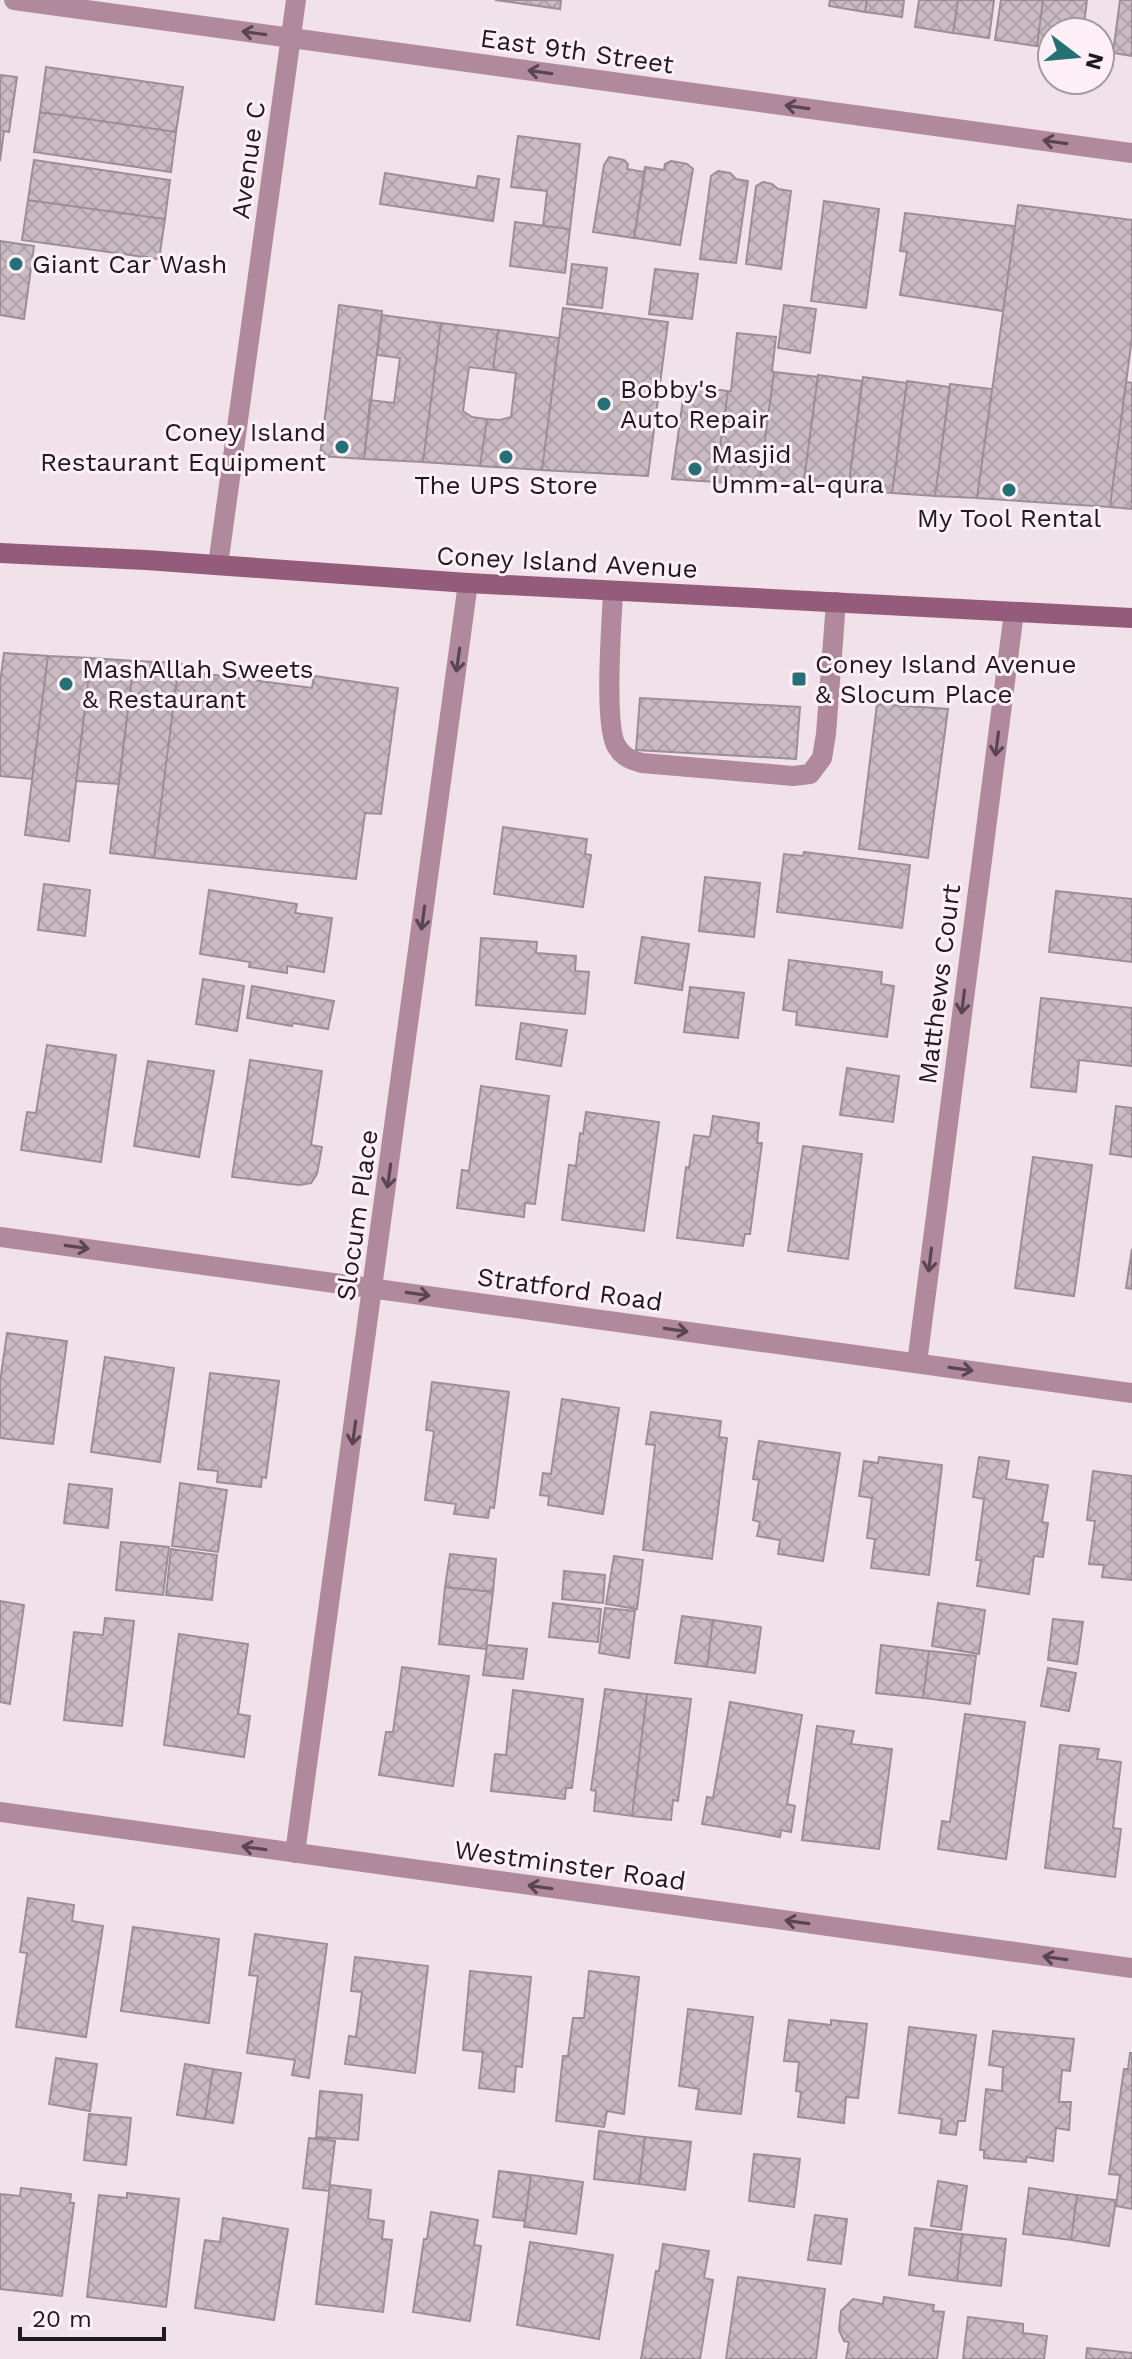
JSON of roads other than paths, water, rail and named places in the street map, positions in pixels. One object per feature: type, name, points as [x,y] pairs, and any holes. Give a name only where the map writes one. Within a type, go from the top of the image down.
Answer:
[{"type":"main road","name":"Coney Island Avenue","points":[[0,553],[468,583],[1132,618]]},
{"type":"street","name":"East 9th Street","points":[[14,0],[1132,153]]},
{"type":"street","name":"Avenue C","points":[[218,565],[296,0]]},
{"type":"street","name":"Slocum Place","points":[[295,1853],[468,583]]},
{"type":"street","points":[[613,591],[610,717],[615,745],[627,758],[642,763],[793,776],[810,774],[822,758],[836,602]]},
{"type":"street","name":"Matthews Court","points":[[917,1363],[1014,612]]},
{"type":"street","name":"Stratford Road","points":[[0,1237],[1132,1393]]},
{"type":"street","name":"Westminster Road","points":[[0,1812],[1132,1968]]},
{"type":"place","name":"Giant Car Wash","points":[[16,264]]},
{"type":"place","name":"Bobby's Auto Repair","points":[[604,404]]},
{"type":"place","name":"Coney Island Restaurant Equipment","points":[[342,447]]},
{"type":"place","name":"The UPS Store","points":[[506,457]]},
{"type":"place","name":"Masjid Umm-al-qura","points":[[695,469]]},
{"type":"place","name":"My Tool Rental","points":[[1009,490]]},
{"type":"place","name":"Coney Island Avenue & Slocum Place","points":[[799,679]]},
{"type":"place","name":"MashAllah Sweets & Restaurant","points":[[66,684]]}]
